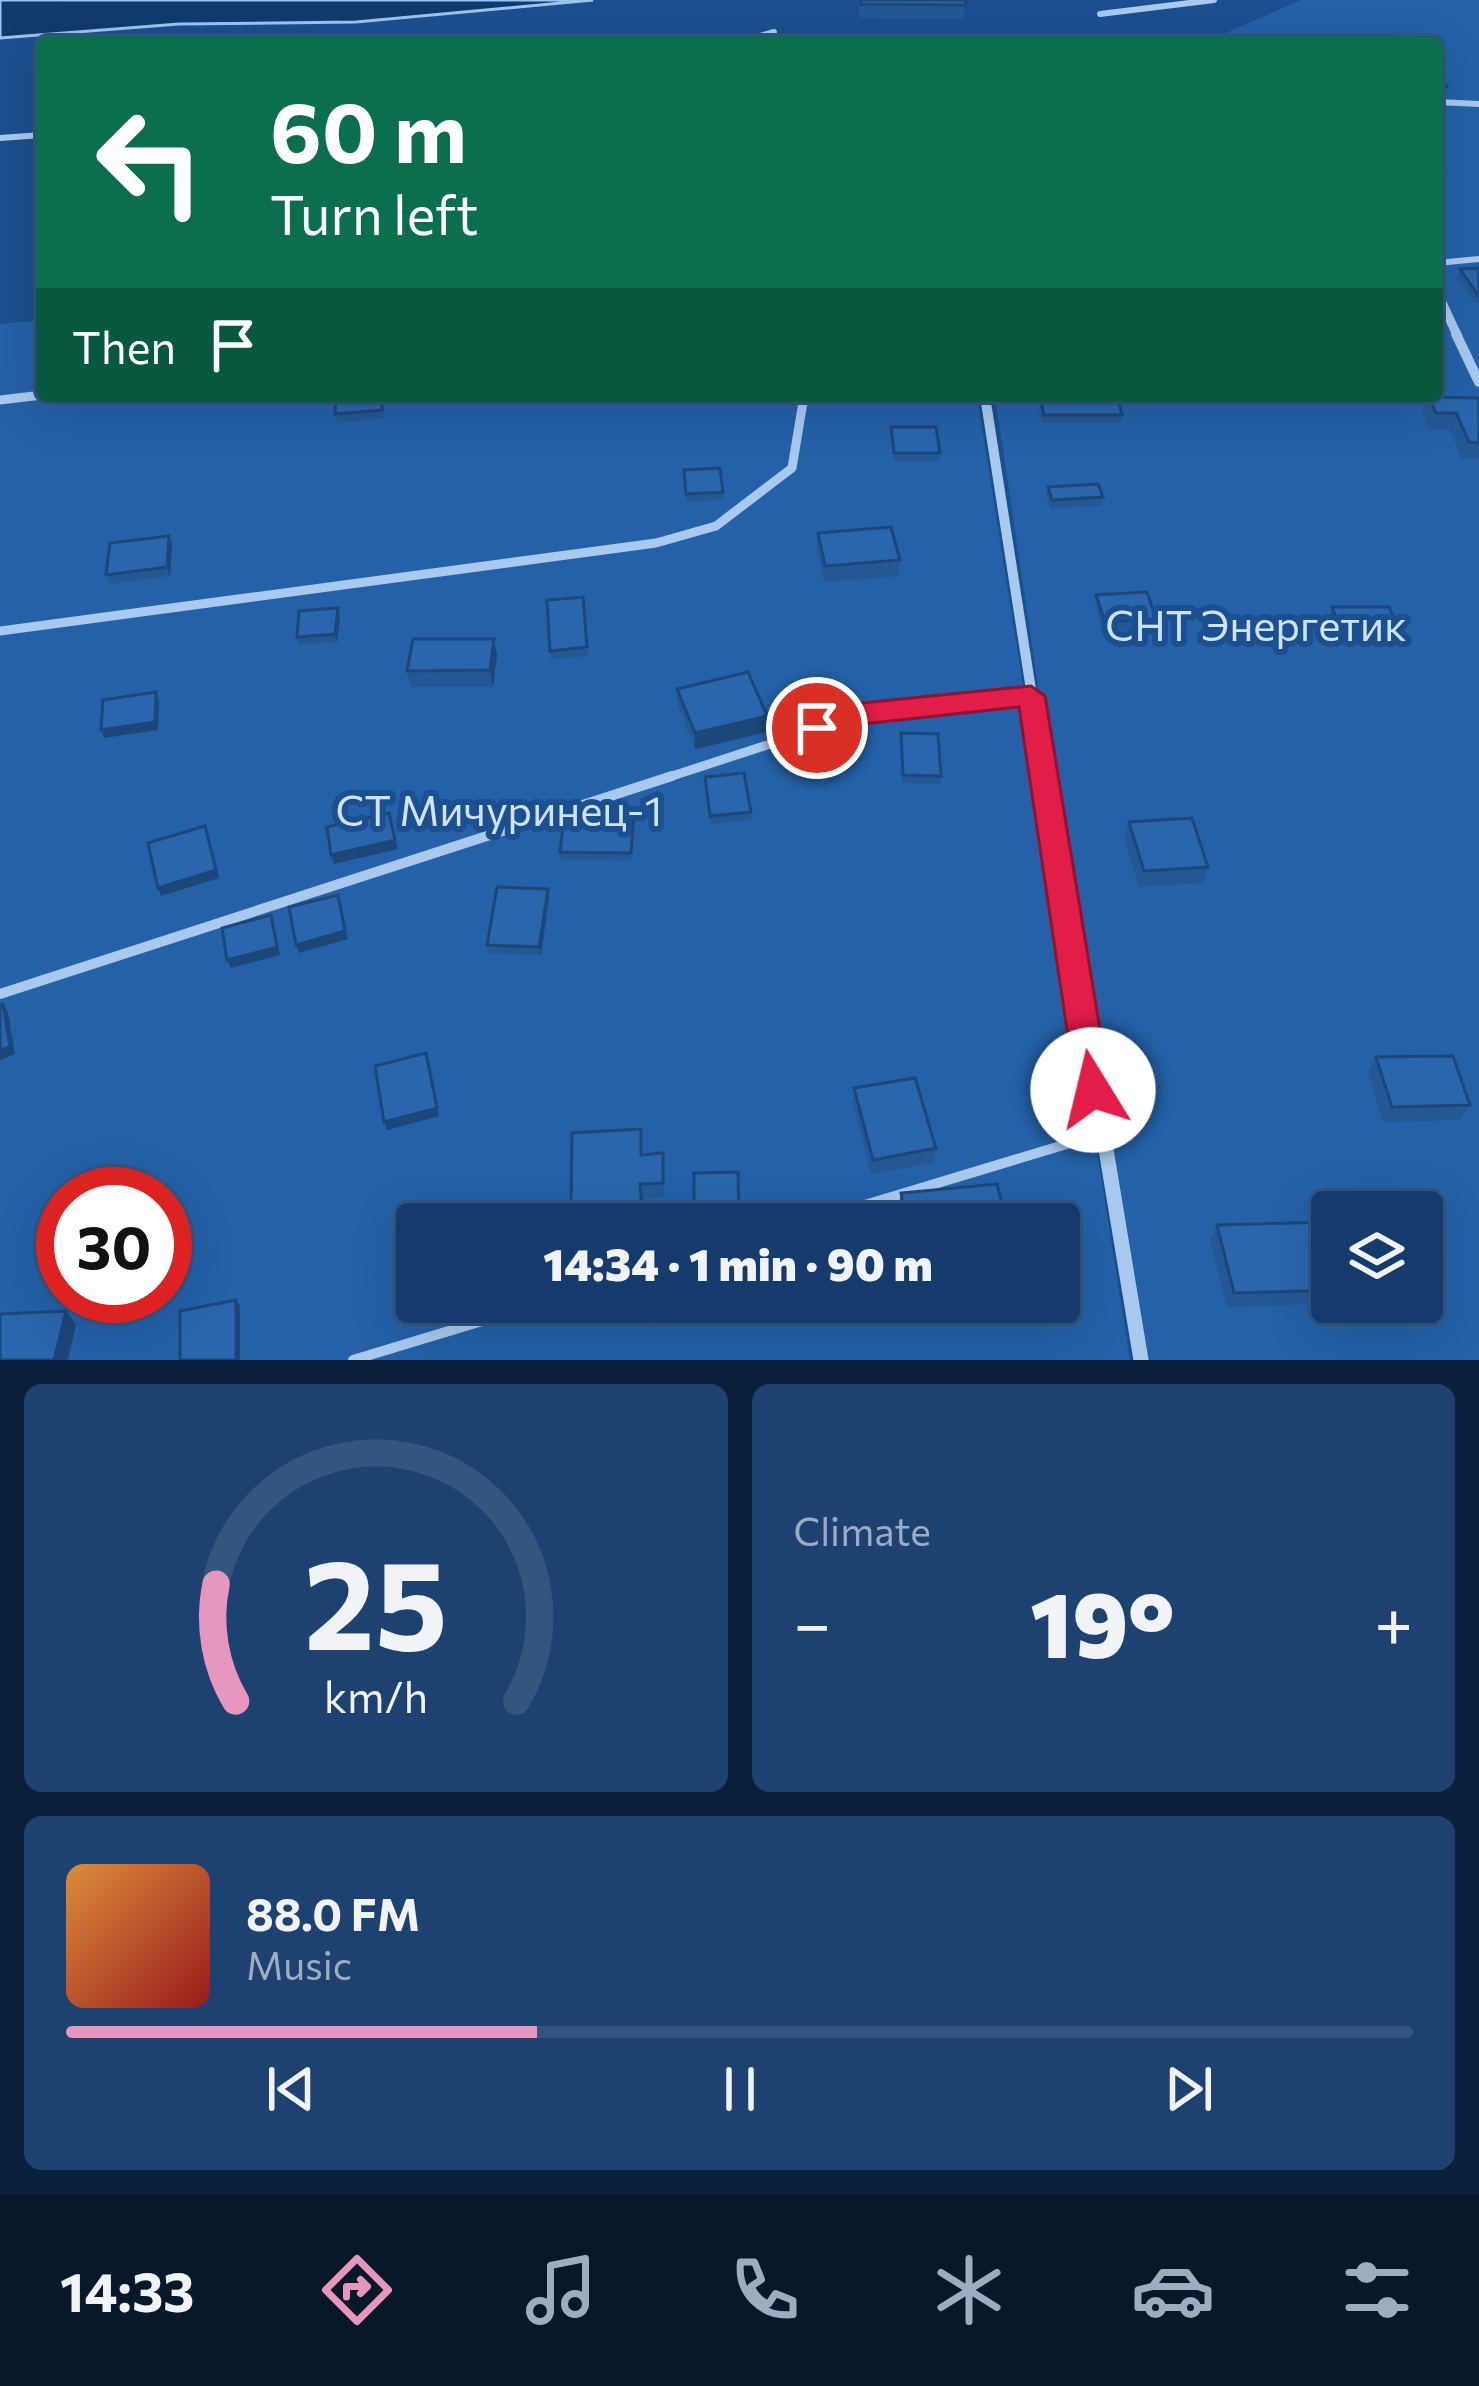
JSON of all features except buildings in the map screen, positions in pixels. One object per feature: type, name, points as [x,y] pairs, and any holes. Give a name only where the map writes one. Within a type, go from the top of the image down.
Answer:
[{"type":"street","points":[[1443,305],[1479,382]]},
{"type":"street","points":[[986,402],[1100,1134],[1141,1360]]},
{"type":"lane","points":[[1100,14],[1194,7],[1214,0]]},
{"type":"lane","points":[[760,36],[774,32]]},
{"type":"lane","points":[[1443,102],[1479,104]]},
{"type":"lane","points":[[0,138],[36,135]]},
{"type":"lane","points":[[1443,262],[1479,259]]},
{"type":"lane","points":[[0,400],[36,396]]},
{"type":"lane","points":[[0,631],[656,543],[716,526],[792,468],[803,402]]},
{"type":"lane","points":[[0,994],[862,713],[1031,696]]},
{"type":"lane","points":[[872,1203],[1100,1134]]},
{"type":"lane","points":[[353,1360],[475,1323]]},
{"type":"green space","name":"СНТ Энергетик","points":[[1301,0],[1479,0],[1479,1360],[1138,1360],[996,402],[1443,402],[1443,36],[1219,36]]},
{"type":"green space","name":"СТ Мичуринец-1","points":[[36,321],[36,402],[978,402],[1130,1360],[0,1360],[0,324]]},
{"type":"shaded area","points":[[0,0],[593,0],[356,22],[179,24],[0,38]]},
{"type":"route","points":[[817,728],[862,713],[1031,696],[1093,1090]]}]
